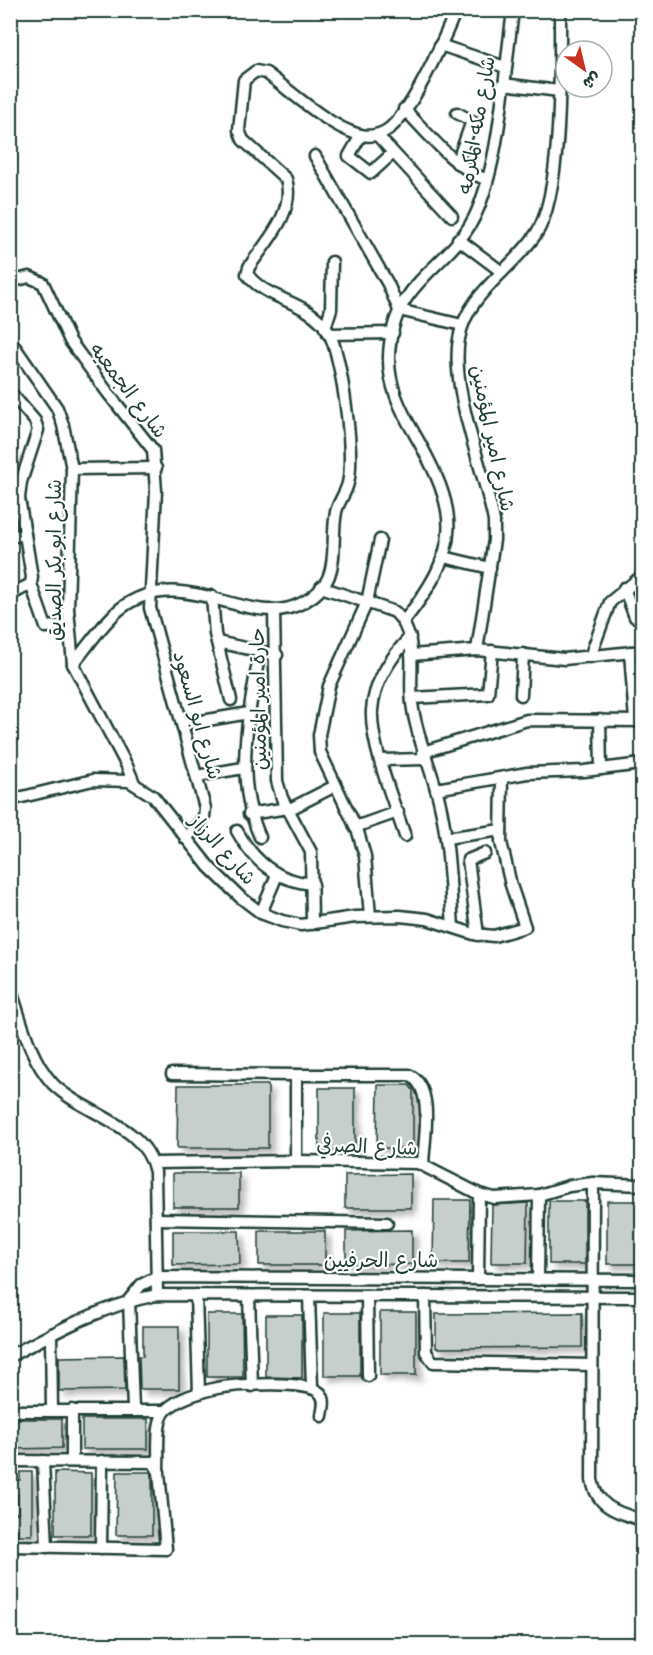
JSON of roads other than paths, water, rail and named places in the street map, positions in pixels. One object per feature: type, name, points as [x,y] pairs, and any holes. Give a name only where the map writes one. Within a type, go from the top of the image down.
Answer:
[{"type":"street","points":[[73,664],[121,609],[149,596],[186,591],[274,610],[300,603],[321,587],[334,561],[337,510],[348,484],[351,460],[339,364],[327,331],[308,310],[278,296],[247,274],[249,267],[279,223],[289,201],[286,179],[249,148],[239,130],[244,80],[256,70],[266,73],[344,129],[361,135],[376,135],[393,126],[405,109],[440,45],[456,10]]},
{"type":"street","name":"شارع امير المؤمنين","points":[[560,10],[560,39]]},
{"type":"street","name":"شارع مكه المكرمه","points":[[404,621],[428,590],[444,556],[450,514],[441,486],[402,412],[393,387],[389,357],[393,333],[399,310],[416,283],[458,238],[478,210],[487,180],[513,12]]},
{"type":"street","points":[[440,45],[505,67]]},
{"type":"street","points":[[503,84],[554,90]]},
{"type":"street","name":"شارع امير المؤمنين","points":[[477,650],[490,568],[494,521],[459,374],[457,353],[462,325],[472,305],[536,235],[546,215],[552,193],[558,99]]},
{"type":"street","points":[[405,109],[457,163],[474,175],[487,180]]},
{"type":"street","points":[[457,113],[472,121],[457,163]]},
{"type":"street","points":[[361,135],[349,156],[371,173],[393,153]]},
{"type":"street","points":[[376,135],[452,216]]},
{"type":"street","points":[[315,156],[388,284],[399,310],[462,325]]},
{"type":"street","points":[[458,238],[502,272]]},
{"type":"street","points":[[327,331],[331,309],[332,262]]},
{"type":"street","name":"شارع الجمعيه","points":[[10,282],[29,277],[43,283],[70,341],[153,450],[156,468],[149,596]]},
{"type":"street","points":[[327,331],[393,333]]},
{"type":"street","name":"شارع ابو بكر الصديق","points":[[10,340],[57,408],[71,452],[68,625],[73,664],[134,783]]},
{"type":"street","points":[[10,392],[35,421],[38,430],[15,489],[25,534],[31,584],[46,627],[68,625]]},
{"type":"street","points":[[72,469],[156,468]]},
{"type":"street","points":[[10,537],[25,534]]},
{"type":"street","points":[[370,916],[365,856],[355,827],[320,752],[319,735],[329,686],[366,602],[380,540]]},
{"type":"street","points":[[444,556],[490,568]]},
{"type":"street","points":[[590,657],[610,602],[624,588],[642,576]]},
{"type":"street","points":[[10,595],[31,584]]},
{"type":"street","points":[[321,587],[395,612],[404,621],[410,637],[412,698],[425,755],[436,789],[446,838],[453,927]]},
{"type":"street","points":[[624,588],[635,617]]},
{"type":"street","name":"شارع ابو السعود","points":[[149,596],[155,632],[184,724],[205,811],[186,839]]},
{"type":"street","points":[[212,596],[217,642],[231,700]]},
{"type":"street","name":"حارة امير المؤمنين","points":[[274,610],[279,791],[311,852],[312,924]]},
{"type":"street","points":[[405,836],[381,760],[372,712],[374,696],[380,679],[390,660],[410,637]]},
{"type":"street","points":[[217,642],[277,655]]},
{"type":"street","points":[[411,655],[477,650],[564,659],[642,651]]},
{"type":"street","points":[[260,651],[249,713],[243,768],[249,814],[260,837]]},
{"type":"street","points":[[412,698],[488,694],[492,651]]},
{"type":"street","points":[[381,760],[425,755],[527,720],[641,722],[630,652]]},
{"type":"street","points":[[521,695],[523,654]]},
{"type":"street","points":[[184,724],[249,713]]},
{"type":"street","points":[[600,720],[601,769]]},
{"type":"street","points":[[436,789],[502,777],[642,764]]},
{"type":"street","points":[[198,776],[243,768]]},
{"type":"street","points":[[446,838],[501,830],[502,777]]},
{"type":"street","points":[[10,800],[93,780],[134,783]]},
{"type":"street","name":"شارع الرزاز","points":[[134,783],[153,796],[209,867],[261,913],[301,925],[370,916],[427,918],[478,935],[495,936],[525,927],[511,885],[501,830]]},
{"type":"street","points":[[249,814],[288,809],[335,786]]},
{"type":"street","points":[[355,827],[398,813]]},
{"type":"street","points":[[237,831],[247,849],[260,864],[277,875],[313,884]]},
{"type":"street","points":[[478,935],[468,860],[485,854]]},
{"type":"street","points":[[261,913],[277,875]]},
{"type":"street","points":[[10,987],[30,1047],[46,1075],[71,1098],[121,1127],[144,1146],[153,1163],[157,1295]]},
{"type":"street","points":[[172,1074],[409,1075],[415,1078],[426,1095],[423,1164]]},
{"type":"street","points":[[296,1075],[296,1161]]},
{"type":"street","name":"شارع الصرفي","points":[[153,1163],[296,1161],[423,1164],[450,1181],[479,1194],[511,1198],[538,1195],[569,1186],[593,1183],[642,1185]]},
{"type":"street","points":[[593,1183],[593,1486],[598,1497],[608,1508],[642,1520]]},
{"type":"street","points":[[478,1279],[479,1194]]},
{"type":"street","points":[[538,1195],[538,1280]]},
{"type":"street","points":[[156,1219],[387,1223]]},
{"type":"street","name":"شارع الحرفيين","points":[[129,1300],[141,1285],[157,1277],[642,1280]]},
{"type":"street","name":"شارع الحرفيين","points":[[10,1356],[51,1334],[129,1300],[157,1295],[642,1297]]},
{"type":"street","points":[[196,1295],[199,1393]]},
{"type":"street","points":[[249,1296],[252,1386]]},
{"type":"street","points":[[309,1296],[312,1387]]},
{"type":"street","points":[[367,1296],[369,1376]]},
{"type":"street","points":[[425,1296],[426,1352],[433,1362],[592,1365]]},
{"type":"street","points":[[129,1300],[133,1410]]},
{"type":"street","points":[[51,1334],[52,1410]]},
{"type":"street","points":[[10,1411],[165,1411],[199,1393],[216,1388],[252,1386],[312,1387],[321,1394],[324,1402],[322,1416]]},
{"type":"street","points":[[72,1410],[72,1461]]},
{"type":"street","points":[[10,1546],[166,1549],[158,1468],[160,1422],[165,1411]]},
{"type":"street","points":[[10,1461],[149,1461],[158,1468]]},
{"type":"street","points":[[43,1461],[47,1547]]},
{"type":"street","points":[[101,1548],[102,1461]]}]
